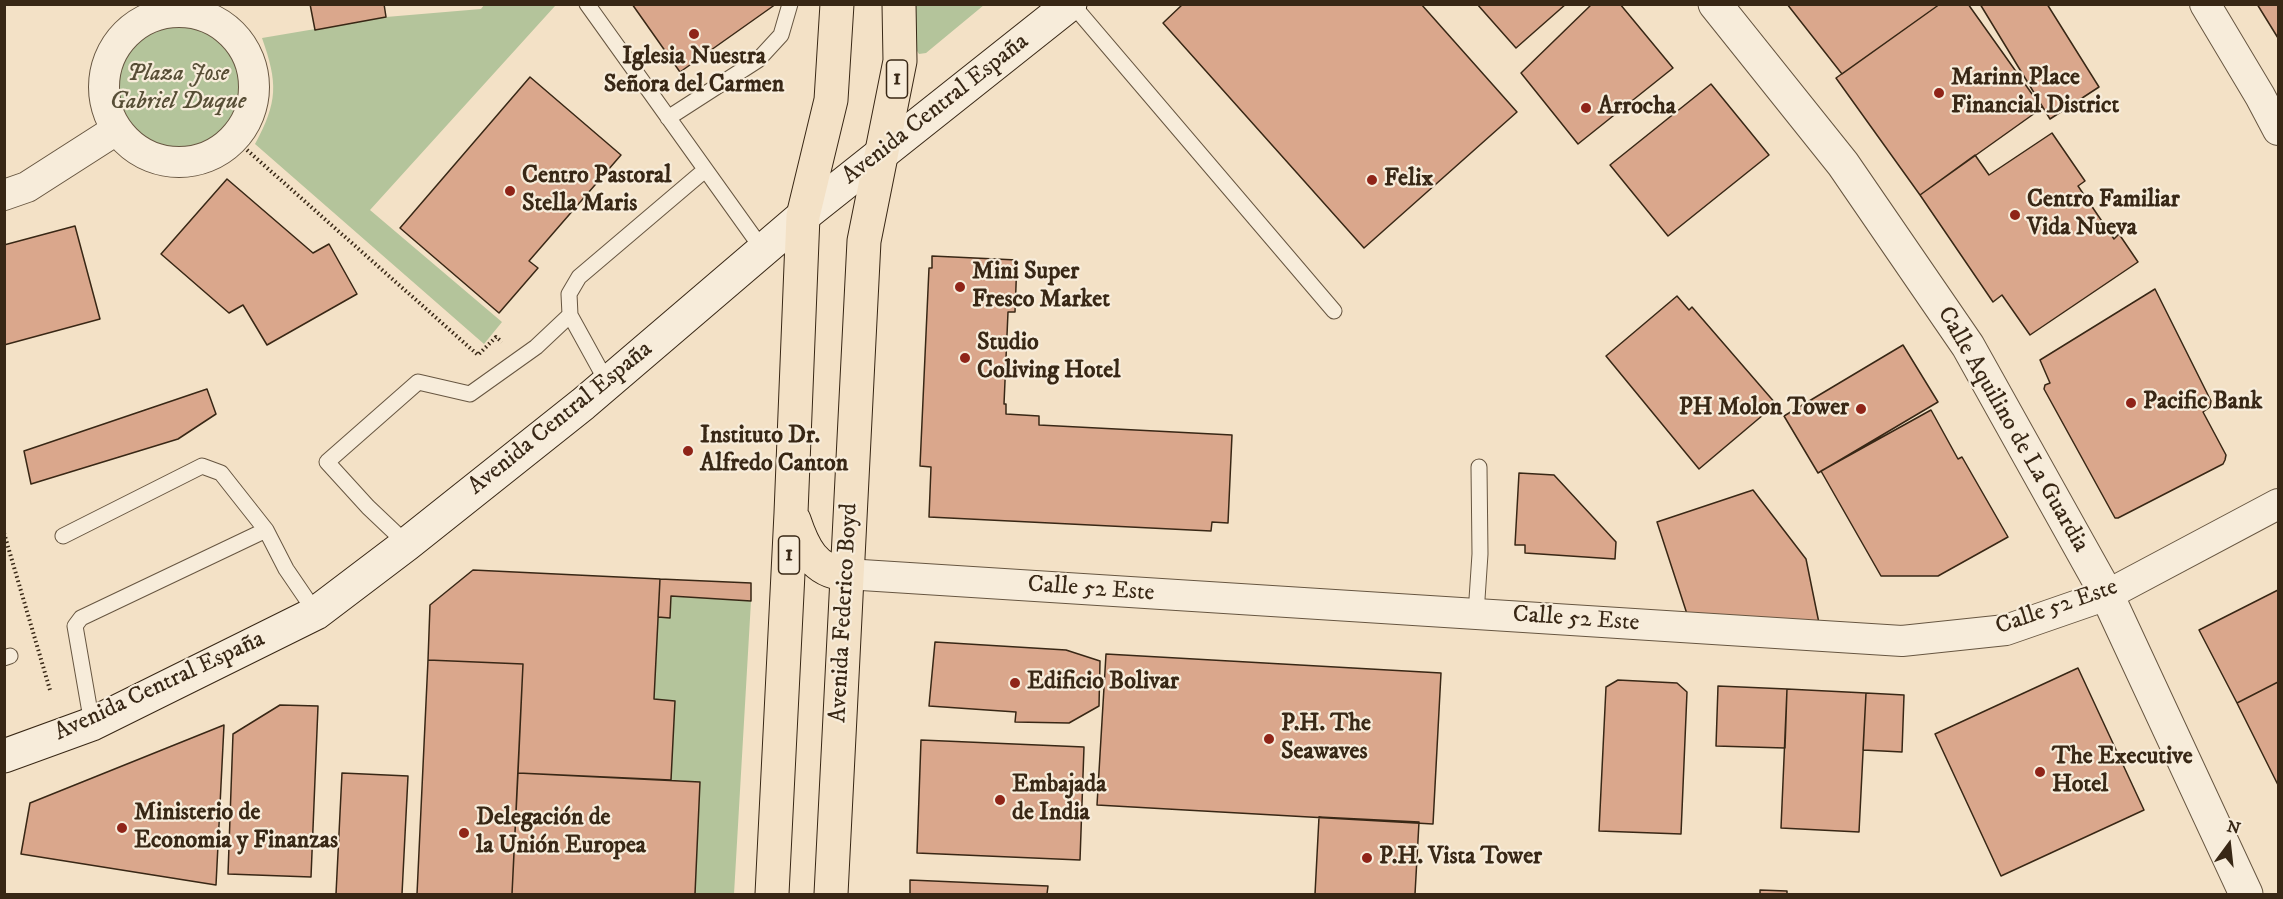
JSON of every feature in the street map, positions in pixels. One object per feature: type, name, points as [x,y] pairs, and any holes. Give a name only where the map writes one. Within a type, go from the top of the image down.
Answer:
[{"type":"main road","name":"1","points":[[772,894],[803,216],[831,100],[837,4]]},
{"type":"main road","name":"1","points":[[882,153],[900,62],[899,4]]},
{"type":"main road","name":"Avenida Central España","points":[[4,756],[92,724],[316,613],[407,544],[608,384],[803,216],[1071,4]]},
{"type":"main road","name":"Calle Aquilino de La Guardia","points":[[1715,4],[1843,164],[1968,346],[2107,595],[2246,894]]},
{"type":"main road","name":"Avenida Federico Boyd","points":[[831,894],[864,241],[882,153]]},
{"type":"main road","points":[[791,513],[802,544],[810,557],[834,573],[846,574]]},
{"type":"street","points":[[2205,4],[2278,130]]},
{"type":"street","points":[[187,12],[212,19],[232,33],[247,53],[254,77],[254,102],[245,126],[229,145],[207,158],[182,163],[157,159],[134,149],[116,130],[106,108],[103,83],[108,59],[121,38],[140,22],[163,13],[187,12]]},
{"type":"street","points":[[4,195],[27,187],[116,130]]},
{"type":"street","name":"Calle 52 Este","points":[[846,574],[1902,641],[2006,630],[2107,595],[2278,504]]},
{"type":"lane","points":[[587,4],[763,249]]},
{"type":"lane","points":[[668,118],[758,60],[781,35],[790,4]]},
{"type":"lane","points":[[1071,4],[1334,311]]},
{"type":"lane","points":[[608,384],[570,315],[569,294],[579,277],[705,170]]},
{"type":"lane","points":[[407,544],[368,507],[327,462],[418,382],[470,394],[537,347],[570,315]]},
{"type":"lane","points":[[63,536],[202,465],[221,473],[266,530],[286,569],[316,613]]},
{"type":"lane","points":[[1476,614],[1480,554],[1479,467]]},
{"type":"lane","points":[[92,724],[75,626],[81,618],[266,530]]},
{"type":"path","points":[[247,150],[478,355],[496,337]]},
{"type":"path","points":[[4,533],[50,690]]},
{"type":"green space","points":[[553,4],[555,6],[370,210],[502,322],[484,344],[255,144],[268,116],[273,92],[271,68],[262,38],[386,17],[481,9],[484,5]]},
{"type":"green space","points":[[916,5],[984,5],[926,53],[919,54],[915,48]]},
{"type":"green space","name":"Plaza Jose Gabriel Duque","points":[[178,26],[202,31],[223,44],[236,65],[241,89],[236,113],[223,134],[202,147],[178,152],[154,147],[133,134],[120,113],[115,89],[120,65],[133,44],[154,31]]},
{"type":"green space","points":[[671,596],[751,601],[734,894],[695,894],[700,782],[671,780],[675,701],[654,699],[658,617],[670,618]]},
{"type":"building","points":[[310,4],[384,4],[386,17],[315,30]]},
{"type":"building","name":"Iglesia Nuestra Señora del Carmen","points":[[632,4],[776,4],[680,72]]},
{"type":"building","name":"Felix","points":[[1183,4],[1421,4],[1517,112],[1364,248],[1163,23]]},
{"type":"building","points":[[1477,4],[1566,4],[1516,48]]},
{"type":"building","name":"Arrocha","points":[[1592,4],[1620,4],[1673,68],[1578,144],[1521,73]]},
{"type":"building","points":[[1787,4],[1940,4],[1842,74]]},
{"type":"building","name":"Marinn Place Financial District","points":[[1940,4],[1968,4],[2042,108],[1920,195],[1836,78]]},
{"type":"building","points":[[1980,4],[2047,4],[2099,87],[2050,119]]},
{"type":"building","points":[[2257,4],[2278,4],[2278,38]]},
{"type":"building","name":"Centro Pastoral Stella Maris","points":[[530,77],[621,155],[529,261],[538,268],[499,313],[400,228]]},
{"type":"building","points":[[1711,84],[1769,155],[1668,236],[1610,165]]},
{"type":"building","name":"Centro Familiar Vida Nueva","points":[[2052,133],[2085,181],[2078,186],[2114,239],[2119,234],[2138,262],[2030,335],[2002,295],[1993,302],[1920,195],[1975,155],[1989,175]]},
{"type":"building","points":[[227,179],[313,253],[329,244],[357,294],[267,345],[243,305],[229,313],[161,254]]},
{"type":"building","points":[[75,226],[100,319],[4,345],[4,245]]},
{"type":"building","name":"Studio Coliving Hotel","points":[[932,256],[1017,260],[1015,312],[1008,312],[1004,404],[1006,404],[1006,414],[1039,416],[1039,425],[1232,435],[1228,523],[1212,522],[1211,531],[929,517],[931,467],[920,466],[929,268],[932,268]]},
{"type":"building","name":"Pacific Bank","points":[[2155,289],[2211,401],[2210,407],[2203,412],[2226,455],[2223,464],[2115,518],[2044,389],[2045,385],[2050,383],[2040,360]]},
{"type":"building","name":"PH Molon Tower","points":[[1677,296],[1689,310],[1692,307],[1776,404],[1699,469],[1606,356]]},
{"type":"building","name":"PH Molon Tower","points":[[1903,345],[1938,402],[1818,473],[1784,416]]},
{"type":"building","points":[[207,389],[216,414],[178,439],[31,484],[24,451]]},
{"type":"building","points":[[1931,410],[1958,459],[1962,457],[2008,537],[1938,576],[1881,576],[1821,471]]},
{"type":"building","points":[[1519,473],[1554,475],[1616,542],[1615,559],[1525,553],[1525,545],[1515,545]]},
{"type":"building","points":[[1753,490],[1806,559],[1819,623],[1688,617],[1657,522]]},
{"type":"building","points":[[473,570],[660,579],[654,699],[675,701],[671,780],[518,773],[523,664],[428,660],[430,605]]},
{"type":"building","points":[[660,579],[751,583],[751,601],[671,596],[670,618],[658,617]]},
{"type":"building","points":[[2278,590],[2278,682],[2237,703],[2199,630]]},
{"type":"building","name":"Edificio Bolivar","points":[[935,642],[1066,650],[1100,661],[1099,706],[1069,723],[1015,722],[1016,712],[929,706]]},
{"type":"building","name":"P.H. The Seawaves","points":[[1106,654],[1441,673],[1433,824],[1097,805]]},
{"type":"building","points":[[428,660],[523,664],[512,894],[417,894]]},
{"type":"building","name":"The Executive Hotel","points":[[2078,668],[2144,810],[2001,876],[1935,734]]},
{"type":"building","points":[[1618,680],[1677,683],[1687,692],[1681,834],[1599,831],[1606,687]]},
{"type":"building","points":[[2278,682],[2278,785],[2237,703]]},
{"type":"building","points":[[1718,686],[1787,689],[1785,748],[1716,746]]},
{"type":"building","points":[[1787,689],[1866,693],[1859,832],[1781,828]]},
{"type":"building","points":[[1866,693],[1904,695],[1902,752],[1863,750]]},
{"type":"building","points":[[280,705],[318,706],[311,877],[228,874],[233,734]]},
{"type":"building","name":"Ministerio de Economia y Finanzas","points":[[224,725],[216,885],[21,854],[30,803]]},
{"type":"building","name":"Embajada de India","points":[[921,740],[1084,747],[1080,860],[917,853]]},
{"type":"building","points":[[342,773],[408,776],[402,894],[336,894]]},
{"type":"building","points":[[518,773],[700,782],[695,894],[512,894]]},
{"type":"building","name":"P.H. Vista Tower","points":[[1319,817],[1419,822],[1415,894],[1315,894]]},
{"type":"building","points":[[910,880],[1048,886],[1047,894],[910,894]]},
{"type":"building","points":[[1760,890],[1787,891],[1787,894],[1760,894]]},
{"type":"place","name":"Iglesia Nuestra Señora del Carmen","points":[[694,34]]},
{"type":"place","name":"Marinn Place Financial District","points":[[1939,93]]},
{"type":"place","name":"Arrocha","points":[[1586,108]]},
{"type":"place","name":"Felix","points":[[1372,180]]},
{"type":"place","name":"Centro Pastoral Stella Maris","points":[[510,191]]},
{"type":"place","name":"Centro Familiar Vida Nueva","points":[[2015,215]]},
{"type":"place","name":"Mini Super Fresco Market","points":[[960,287]]},
{"type":"place","name":"Studio Coliving Hotel","points":[[965,358]]},
{"type":"place","name":"Pacific Bank","points":[[2131,403]]},
{"type":"place","name":"PH Molon Tower","points":[[1861,409]]},
{"type":"place","name":"Instituto Dr. Alfredo Canton","points":[[688,451]]},
{"type":"place","name":"Edificio Bolivar","points":[[1015,683]]},
{"type":"place","name":"P.H. The Seawaves","points":[[1269,739]]},
{"type":"place","name":"The Executive Hotel","points":[[2040,772]]},
{"type":"place","name":"Embajada de India","points":[[1000,800]]},
{"type":"place","name":"Ministerio de Economia y Finanzas","points":[[122,828]]},
{"type":"place","name":"Delegación de la Unión Europea","points":[[464,833]]},
{"type":"place","name":"P.H. Vista Tower","points":[[1367,858]]}]
